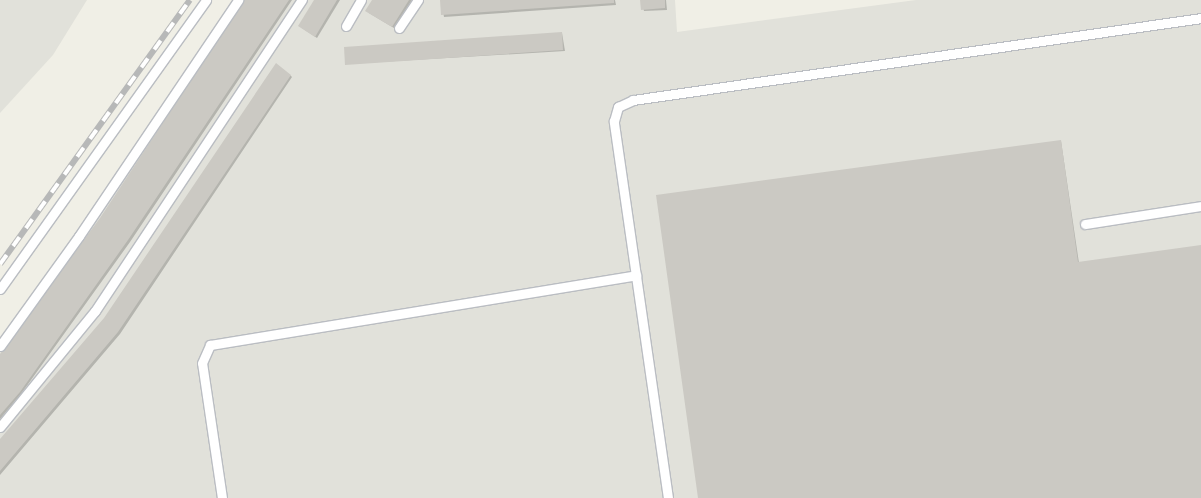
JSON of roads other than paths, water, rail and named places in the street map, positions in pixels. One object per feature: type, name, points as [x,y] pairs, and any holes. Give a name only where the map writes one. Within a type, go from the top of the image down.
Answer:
[{"type":"lane","points":[[0,289],[206,0]]},
{"type":"lane","points":[[0,346],[79,236],[238,0]]},
{"type":"lane","points":[[0,427],[95,311],[302,0]]},
{"type":"lane","points":[[346,26],[361,0]]},
{"type":"lane","points":[[399,28],[418,0]]},
{"type":"lane","points":[[668,498],[614,121],[618,107],[633,100],[1201,18]]},
{"type":"lane","points":[[1085,224],[1201,206]]},
{"type":"lane","points":[[222,498],[202,363],[210,345],[636,276]]},
{"type":"railway","points":[[0,264],[190,0]]}]
